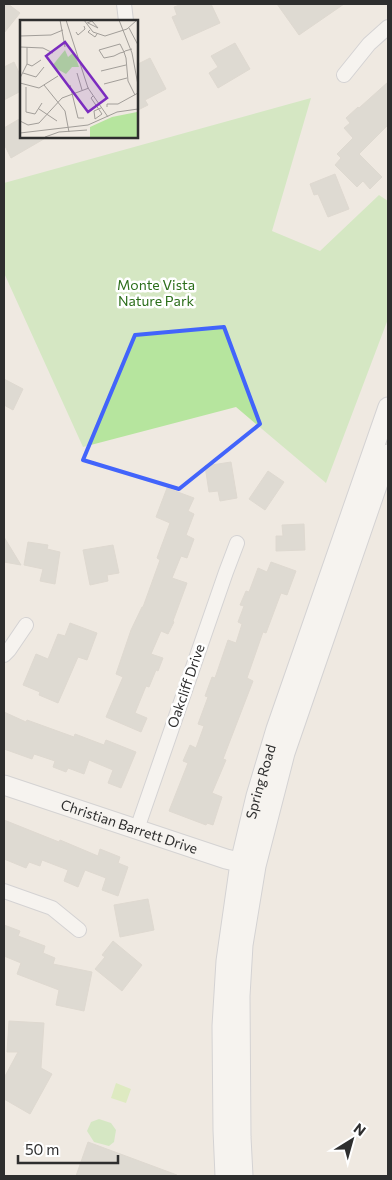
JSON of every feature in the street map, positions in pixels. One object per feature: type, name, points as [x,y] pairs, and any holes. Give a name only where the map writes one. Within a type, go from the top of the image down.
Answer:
[{"type":"main road","name":"Spring Road","points":[[243,1176],[240,996],[248,865],[256,796],[276,729],[388,407]]},
{"type":"main road","name":"Spring Road","points":[[225,1176],[222,1026],[226,961],[248,865],[388,454]]},
{"type":"main road","name":"Christian Barrett Drive","points":[[4,784],[248,865]]},
{"type":"street","points":[[124,4],[126,20]]},
{"type":"street","points":[[344,75],[370,44],[388,27]]},
{"type":"street","name":"Oakcliff Drive","points":[[137,829],[237,543]]},
{"type":"street","points":[[4,655],[26,625]]},
{"type":"street","points":[[4,891],[52,908],[79,930]]},
{"type":"highlighted area","points":[[224,327],[260,424],[179,489],[83,460],[135,335]]},
{"type":"green space","name":"Monte Vista Nature Park","points":[[311,98],[272,231],[320,251],[379,195],[388,201],[388,319],[326,483],[236,407],[83,447],[4,273],[4,183]]},
{"type":"green space","points":[[116,1083],[131,1089],[126,1103],[111,1098]]},
{"type":"green space","points":[[99,1119],[111,1123],[116,1130],[114,1142],[109,1146],[94,1142],[87,1131],[91,1122]]},
{"type":"building","points":[[4,4],[8,4],[20,13],[4,33]]},
{"type":"building","points":[[182,4],[211,4],[220,23],[182,40],[172,17],[177,15],[174,7]]},
{"type":"building","points":[[277,4],[344,4],[299,35]]},
{"type":"building","points":[[235,43],[250,69],[218,88],[209,73],[218,67],[211,56]]},
{"type":"building","points":[[150,58],[166,89],[145,100],[148,105],[138,110],[138,64]]},
{"type":"building","points":[[14,62],[20,75],[20,92],[4,100],[4,67]]},
{"type":"building","points":[[388,82],[388,125],[359,154],[382,177],[370,189],[363,181],[357,187],[335,165],[341,158],[337,154],[353,138],[344,128],[350,123],[346,118]]},
{"type":"building","points":[[20,119],[20,138],[46,138],[11,158],[4,144],[4,128]]},
{"type":"building","points":[[335,174],[349,209],[328,217],[318,194],[314,195],[310,184]]},
{"type":"building","points":[[4,379],[23,389],[13,410],[4,405]]},
{"type":"building","points":[[231,462],[237,498],[220,501],[218,491],[209,492],[205,466]]},
{"type":"building","points":[[268,471],[284,482],[265,510],[249,499]]},
{"type":"building","points":[[167,488],[194,498],[188,511],[194,514],[186,535],[194,539],[187,558],[181,556],[172,578],[187,583],[174,622],[168,634],[161,631],[151,654],[163,658],[149,687],[146,686],[135,713],[147,718],[141,732],[106,717],[123,677],[116,674],[131,630],[143,607],[160,560],[157,558],[170,523],[156,517]]},
{"type":"building","points":[[304,524],[305,550],[276,551],[276,536],[283,536],[282,525]]},
{"type":"building","points":[[4,537],[21,565],[4,562]]},
{"type":"building","points":[[28,542],[48,545],[47,549],[60,552],[55,584],[40,581],[43,569],[24,565]]},
{"type":"building","points":[[113,545],[119,573],[107,575],[108,581],[90,585],[83,550]]},
{"type":"building","points":[[271,562],[296,571],[287,595],[281,593],[266,633],[263,632],[247,678],[253,681],[223,759],[226,760],[212,793],[222,797],[213,825],[207,823],[206,825],[169,811],[188,763],[183,761],[190,745],[196,748],[204,726],[198,724],[208,697],[205,696],[212,677],[215,678],[228,640],[236,643],[242,624],[238,622],[244,606],[240,605],[246,591],[249,592],[258,568],[267,572]]},
{"type":"building","points":[[70,623],[97,633],[87,660],[78,657],[58,703],[39,695],[40,692],[23,685],[36,654],[48,659],[58,634],[65,636]]},
{"type":"building","points":[[4,712],[26,722],[27,720],[74,737],[75,734],[104,745],[106,740],[136,752],[121,788],[108,783],[113,770],[89,760],[84,774],[68,768],[66,772],[53,767],[55,761],[34,754],[32,759],[4,749]]},
{"type":"building","points":[[4,820],[98,856],[100,849],[120,857],[118,863],[128,867],[118,896],[102,890],[106,878],[85,870],[78,887],[64,881],[68,870],[42,860],[40,866],[29,862],[26,868],[4,859]]},
{"type":"building","points":[[148,899],[154,930],[120,937],[114,905]]},
{"type":"building","points":[[4,925],[20,931],[18,936],[45,946],[43,953],[55,958],[53,964],[92,972],[84,1011],[56,1005],[59,990],[17,974],[21,963],[4,956]]},
{"type":"building","points":[[113,941],[142,965],[122,991],[95,969],[105,957],[102,955]]},
{"type":"building","points":[[9,1021],[44,1023],[41,1068],[52,1074],[30,1114],[4,1099],[4,1078],[18,1052],[7,1052]]},
{"type":"building","points":[[88,1142],[177,1175],[177,1176],[76,1176]]}]
